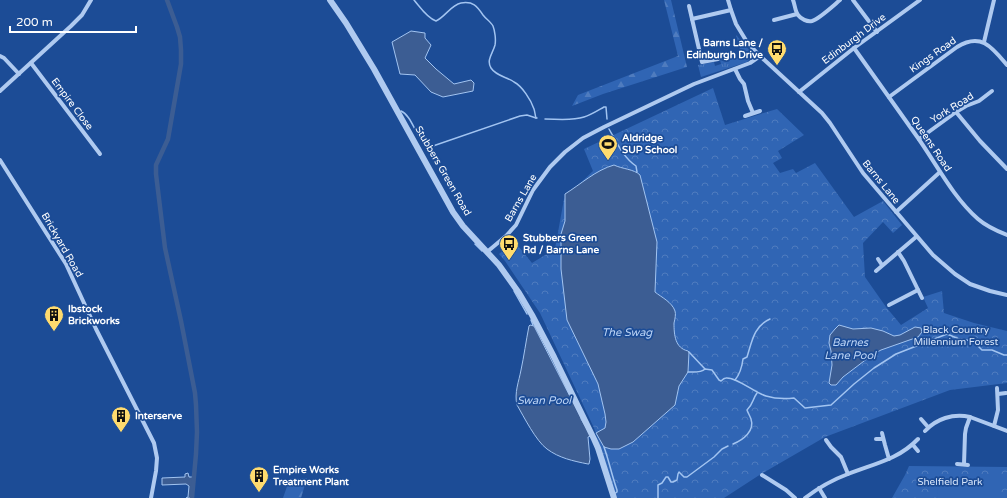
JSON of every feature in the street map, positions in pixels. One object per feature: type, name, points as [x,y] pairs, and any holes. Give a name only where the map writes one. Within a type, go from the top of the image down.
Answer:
[{"type":"street","points":[[0,91],[71,26],[82,14],[91,0]]},
{"type":"street","name":"Stubbers Green Road","points":[[330,0],[346,23],[377,75],[453,212],[463,226],[499,265],[514,284],[532,315],[596,443],[613,496]]},
{"type":"street","name":"Barns Lane","points":[[728,0],[740,31],[754,49],[826,117],[863,173],[933,255],[955,274],[970,284],[1007,295]]},
{"type":"street","points":[[793,0],[797,14],[806,20],[812,21],[840,0]]},
{"type":"street","points":[[853,0],[877,32]]},
{"type":"street","name":"Edinburgh Drive","points":[[799,92],[854,48],[920,0]]},
{"type":"street","points":[[994,0],[984,42],[990,46],[1007,65]]},
{"type":"street","points":[[689,6],[702,62],[718,59]]},
{"type":"street","points":[[692,19],[731,10]]},
{"type":"street","points":[[774,20],[797,14]]},
{"type":"street","name":"Kings Road","points":[[889,97],[964,43],[977,40],[984,42]]},
{"type":"street","name":"Queens Road","points":[[854,48],[919,139],[940,172],[969,211],[993,229],[1007,235]]},
{"type":"street","points":[[0,56],[4,58],[19,74]]},
{"type":"street","name":"Barns Lane","points":[[487,252],[506,236],[516,225],[529,197],[538,182],[550,167],[578,142],[604,126],[694,84],[750,63],[760,56]]},
{"type":"street","name":"Empire Close","points":[[31,63],[100,154]]},
{"type":"street","points":[[735,69],[744,84],[748,102],[753,113]]},
{"type":"street","name":"York Road","points":[[919,139],[956,112],[979,101],[992,91]]},
{"type":"street","points":[[745,116],[760,111]]},
{"type":"street","points":[[956,112],[980,141],[1007,169]]},
{"type":"street","name":"Brickyard Road","points":[[0,160],[66,264],[96,329],[154,443],[156,471],[151,498]]},
{"type":"street","points":[[896,212],[940,172]]},
{"type":"street","points":[[876,271],[916,236]]},
{"type":"street","points":[[898,252],[922,298]]},
{"type":"street","points":[[878,259],[882,265]]},
{"type":"street","points":[[889,305],[918,290]]},
{"type":"street","points":[[897,300],[900,305]]},
{"type":"street","points":[[994,426],[998,416],[998,394],[996,388]]},
{"type":"street","points":[[998,394],[1006,393]]},
{"type":"street","points":[[925,431],[939,421],[956,415],[970,417],[1007,431]]},
{"type":"street","points":[[957,464],[966,465],[965,434],[970,417]]},
{"type":"street","points":[[921,419],[928,428]]},
{"type":"street","points":[[882,433],[889,459]]},
{"type":"street","points":[[876,438],[883,439]]},
{"type":"street","points":[[805,498],[819,488],[848,474],[902,454],[918,439]]},
{"type":"street","points":[[826,440],[841,457],[848,474]]},
{"type":"street","points":[[913,445],[918,451]]},
{"type":"street","points":[[827,452],[831,447]]},
{"type":"street","points":[[762,475],[786,490],[795,498]]},
{"type":"street","points":[[770,488],[773,482]]},
{"type":"street","points":[[819,488],[825,498]]},
{"type":"green space","points":[[664,0],[671,0],[687,67],[603,94],[572,106],[578,95],[678,56]]},
{"type":"green space","points":[[736,35],[750,51],[751,58],[747,62],[701,77],[698,65],[714,62],[715,66],[721,64],[720,60],[723,61],[742,57]]},
{"type":"green space","name":"Black Country Millennium Forest","points":[[713,88],[725,125],[777,109],[804,135],[778,151],[782,158],[773,163],[780,173],[793,169],[796,173],[815,163],[854,217],[883,201],[902,225],[893,233],[883,222],[863,243],[865,277],[901,325],[928,308],[923,297],[942,291],[944,313],[974,323],[1007,331],[1007,383],[950,390],[825,437],[761,474],[724,498],[617,498],[594,428],[540,313],[499,254],[514,241],[532,263],[555,249],[564,199],[593,171],[584,149]]},
{"type":"green space","name":"Shelfield Park","points":[[909,466],[1007,467],[1007,498],[892,498]]},
{"type":"green space","points":[[290,478],[307,478],[301,498],[283,498]]},
{"type":"green space","points":[[937,479],[1001,479],[1001,498],[938,498]]},
{"type":"water","points":[[411,31],[425,33],[425,38],[431,45],[425,58],[436,69],[454,84],[471,80],[474,83],[473,91],[443,97],[431,92],[415,75],[400,74],[392,42]]},
{"type":"water","name":"The Swag","points":[[614,165],[635,171],[640,175],[657,242],[655,292],[669,302],[674,308],[674,328],[676,340],[680,347],[689,352],[688,372],[679,386],[675,405],[633,442],[619,449],[604,447],[596,433],[605,428],[605,414],[598,384],[567,320],[561,269],[561,234],[565,221],[565,194],[595,174]]},
{"type":"water","name":"Swan Pool","points":[[530,325],[534,326],[591,436],[588,437],[589,464],[566,459],[547,449],[535,435],[517,405],[517,387]]},
{"type":"water","name":"Barnes Lane Pool","points":[[839,325],[853,329],[871,328],[894,336],[900,335],[915,327],[921,328],[922,332],[918,337],[881,350],[872,355],[843,377],[836,385],[831,385],[829,383],[832,365],[829,343],[830,335]]},
{"type":"water","points":[[188,473],[189,477],[194,477],[192,498],[186,498],[188,497],[189,486],[186,484],[162,485],[162,478],[185,477],[185,474]]},
{"type":"waterway","points":[[167,0],[180,37],[181,64],[168,139],[156,165],[156,174],[165,248],[195,393],[197,432],[192,498]]},
{"type":"waterway","points":[[414,0],[427,15],[436,21],[457,4],[469,3],[477,7],[493,26],[494,30],[495,45],[489,62],[491,68],[496,73],[511,80],[520,87],[531,102],[537,118]]},
{"type":"waterway","points":[[545,119],[579,118],[589,115],[604,107],[606,107],[607,119]]},
{"type":"waterway","points":[[401,111],[409,118],[418,135],[426,145],[430,147],[520,116],[527,115],[536,118]]},
{"type":"waterway","points":[[609,129],[624,154],[636,166],[637,172]]},
{"type":"waterway","points":[[475,244],[482,251]]},
{"type":"waterway","points":[[514,291],[527,314]]},
{"type":"waterway","points":[[735,380],[742,365],[743,359],[747,357],[754,335],[760,326],[770,319]]},
{"type":"waterway","points":[[531,320],[533,325]]},
{"type":"waterway","points":[[688,372],[699,372],[705,369],[712,370],[721,381],[725,378],[730,378],[741,382],[766,396],[773,398],[794,398],[805,408],[831,405],[874,368],[896,354],[947,334],[959,339],[973,341],[982,350],[992,350],[1007,355]]},
{"type":"waterway","points":[[689,352],[705,369]]},
{"type":"waterway","points":[[733,444],[741,440],[750,431],[752,423],[747,410],[757,393]]},
{"type":"waterway","points":[[658,498],[658,485],[662,483],[666,477],[668,477],[671,482],[677,480],[679,472],[684,477],[687,477],[714,457],[722,449],[728,446]]},
{"type":"waterway","points":[[604,447],[617,490],[614,494]]},
{"type":"place","name":"Barns Lane / Edinburgh Drive","points":[[777,66]]},
{"type":"place","name":"Aldridge SUP School","points":[[608,161]]},
{"type":"place","name":"Stubbers Green Rd / Barns Lane","points":[[509,261]]},
{"type":"place","name":"Ibstock Brickworks","points":[[54,332]]},
{"type":"place","name":"Interserve","points":[[121,433]]},
{"type":"place","name":"Empire Works Treatment Plant","points":[[259,493]]}]
